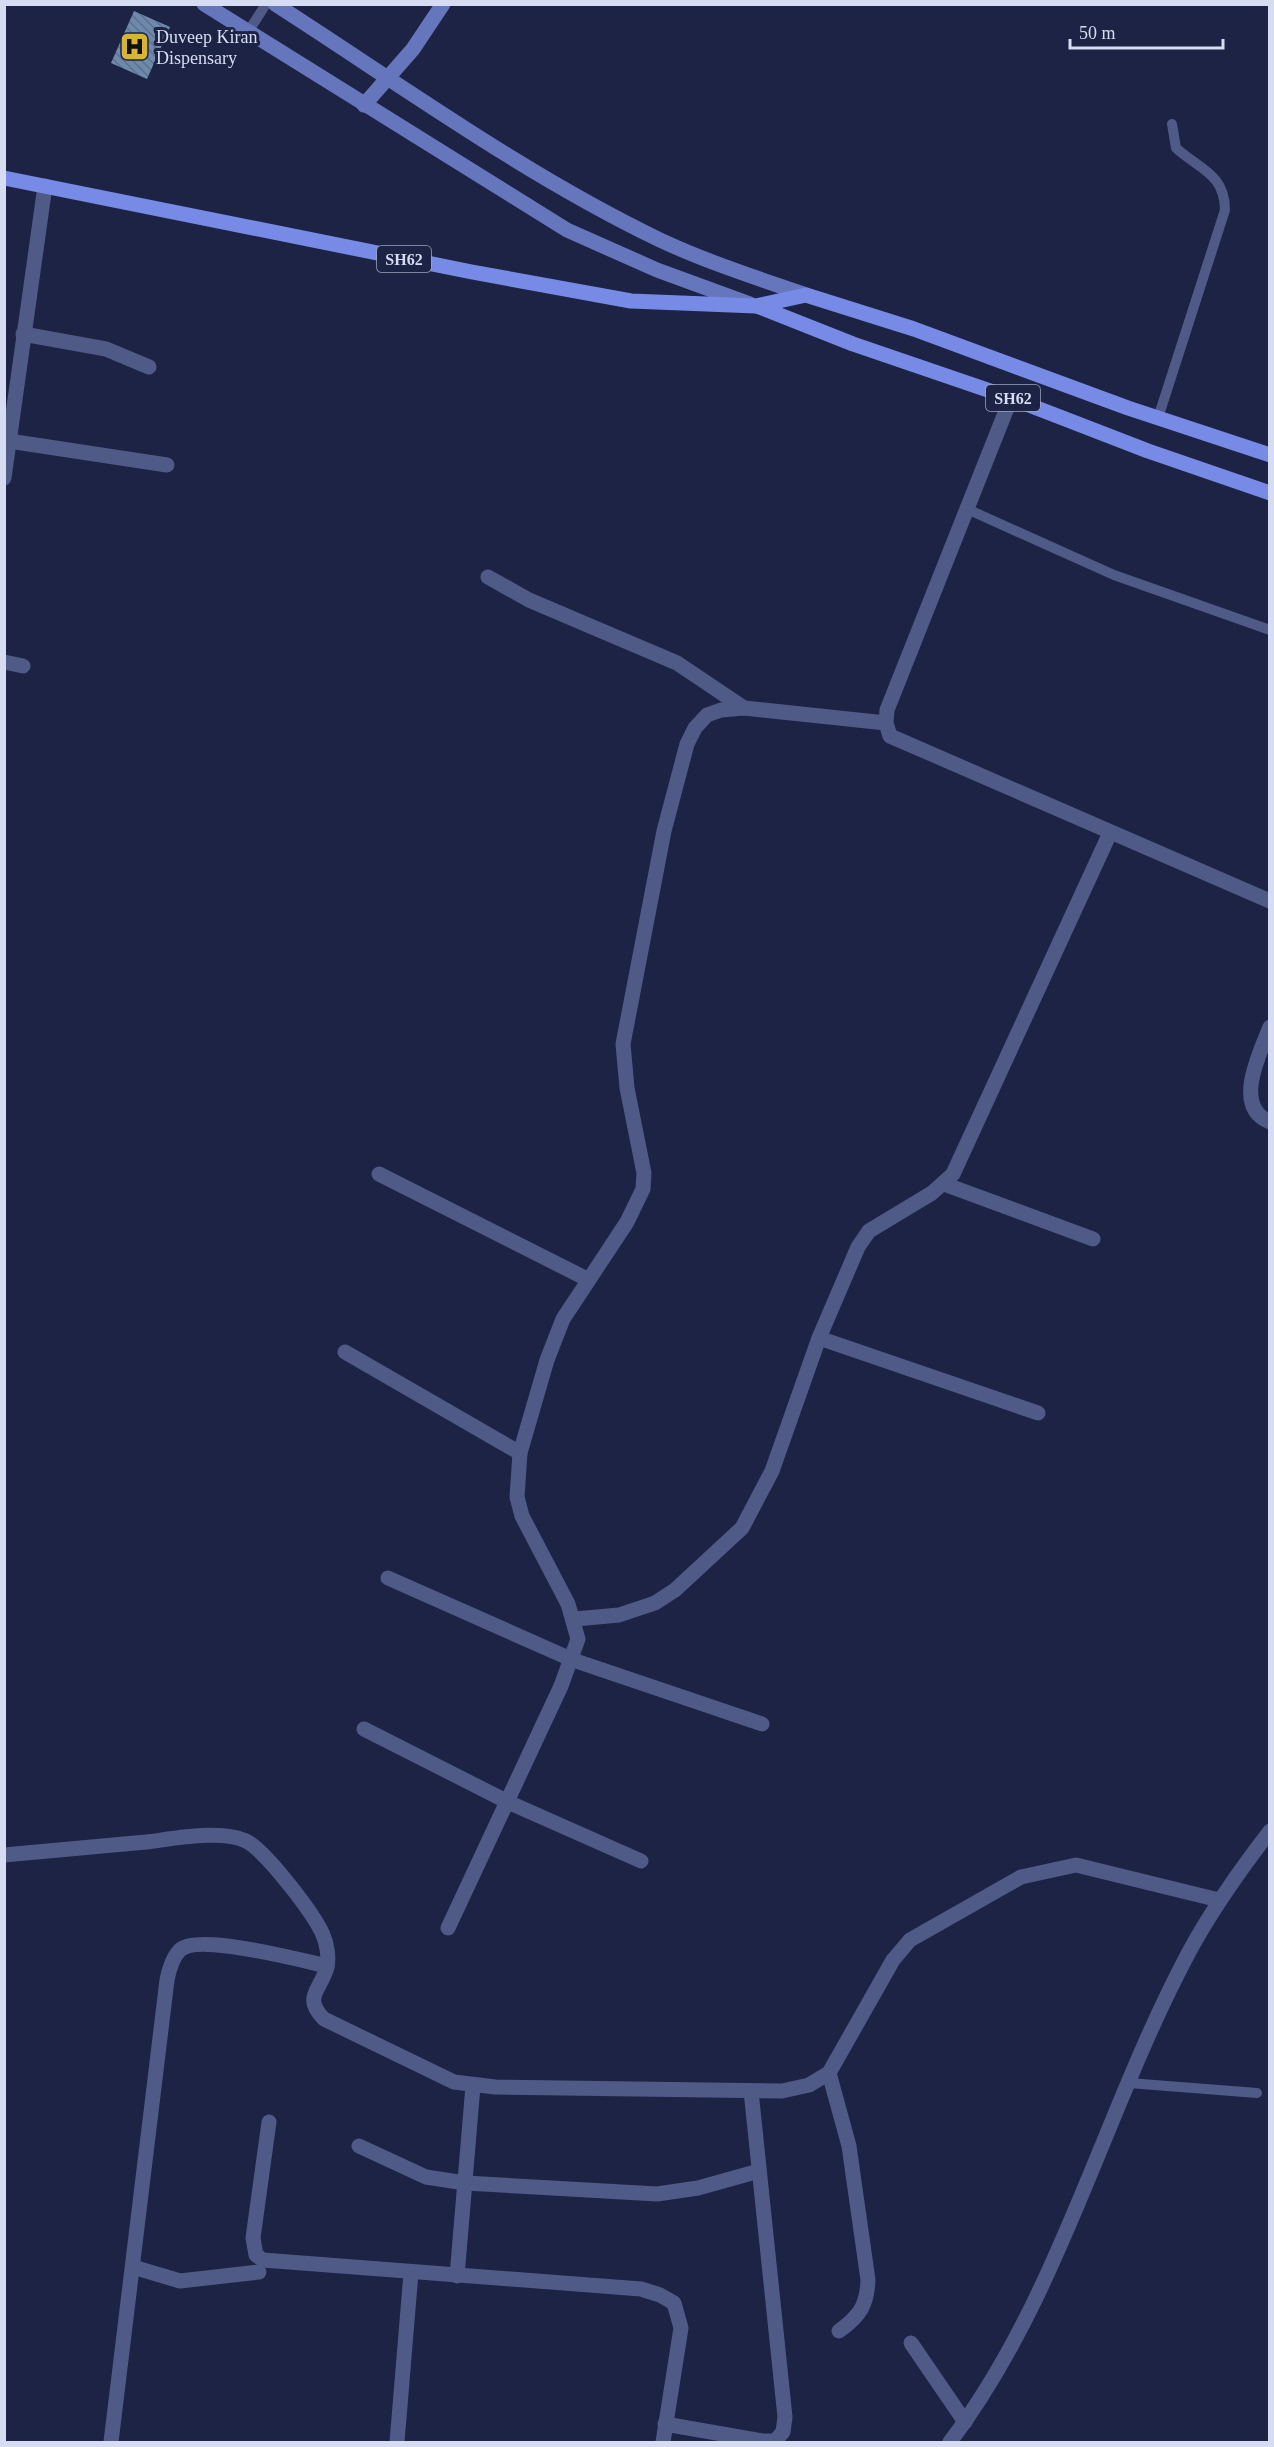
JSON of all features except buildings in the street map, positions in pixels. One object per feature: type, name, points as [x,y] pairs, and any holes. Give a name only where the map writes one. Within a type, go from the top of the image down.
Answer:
[{"type":"main road","name":"SH62","points":[[4,178],[568,291],[631,301],[756,306],[806,295],[914,329],[1158,418],[1269,455]]},
{"type":"main road","name":"SH62","points":[[756,306],[853,344],[1011,398],[1148,451],[1269,493]]},
{"type":"street","points":[[204,4],[567,230],[657,270],[756,306]]},
{"type":"street","points":[[275,4],[515,159],[661,241],[806,295]]},
{"type":"street","points":[[364,105],[413,49],[443,4]]},
{"type":"street","points":[[4,478],[45,186]]},
{"type":"street","points":[[23,334],[106,350],[149,367]]},
{"type":"street","points":[[1011,398],[887,710],[886,723],[890,736],[903,744],[1269,901]]},
{"type":"street","points":[[9,441],[167,465]]},
{"type":"street","points":[[488,577],[528,600],[678,663],[744,708]]},
{"type":"street","points":[[4,662],[23,666]]},
{"type":"street","points":[[448,1928],[573,1660],[578,1639],[575,1619],[522,1516],[517,1497],[520,1453],[554,1337],[573,1300],[627,1222],[643,1189],[644,1173],[627,1088],[623,1044],[664,831],[684,755],[695,728],[707,716],[721,710],[744,708],[886,723]]},
{"type":"street","points":[[575,1619],[619,1615],[655,1603],[675,1590],[741,1528],[772,1471],[819,1338],[848,1267],[869,1231],[944,1184],[953,1174],[1110,832]]},
{"type":"street","points":[[1269,1027],[1250,1092],[1254,1108],[1261,1119],[1269,1122]]},
{"type":"street","points":[[379,1174],[587,1280]]},
{"type":"street","points":[[944,1184],[1093,1239]]},
{"type":"street","points":[[819,1338],[1038,1413]]},
{"type":"street","points":[[345,1352],[520,1453]]},
{"type":"street","points":[[388,1578],[573,1660],[762,1724]]},
{"type":"street","points":[[364,1729],[508,1802],[641,1861]]},
{"type":"street","points":[[954,2440],[1015,2342],[1128,2083],[1189,1952],[1219,1900],[1269,1831]]},
{"type":"street","points":[[4,1855],[206,1836],[244,1840],[260,1851],[276,1868],[322,1933],[327,1948],[327,1966],[313,1998],[315,2010],[324,2019],[440,2076],[473,2086],[751,2091],[791,2089],[809,2085],[829,2073],[893,1960],[910,1940],[1021,1877],[1076,1865],[1219,1900]]},
{"type":"street","points":[[111,2442],[167,1980],[176,1956],[180,1949],[196,1944],[217,1944],[327,1966]]},
{"type":"street","points":[[829,2073],[849,2146],[868,2280],[862,2310],[840,2331]]},
{"type":"street","points":[[457,2276],[473,2086]]},
{"type":"street","points":[[665,2424],[762,2441],[775,2441],[783,2432],[785,2417],[751,2091]]},
{"type":"street","points":[[269,2122],[253,2238],[256,2255],[272,2263],[641,2289],[660,2295],[674,2303],[681,2328],[663,2442]]},
{"type":"street","points":[[359,2146],[426,2177],[465,2183],[657,2194],[698,2188],[759,2171]]},
{"type":"street","points":[[133,2267],[180,2282],[259,2272]]},
{"type":"street","points":[[397,2442],[411,2272]]},
{"type":"street","points":[[911,2343],[965,2422]]},
{"type":"lane","points":[[248,32],[266,4]]},
{"type":"lane","points":[[1158,418],[1225,210],[1225,198],[1219,183],[1176,148],[1172,124]]},
{"type":"lane","points":[[967,509],[1114,576],[1269,630]]},
{"type":"lane","points":[[1128,2083],[1257,2093]]},
{"type":"place","name":"Duveep Kiran Dispensary","points":[[135,47]]}]
